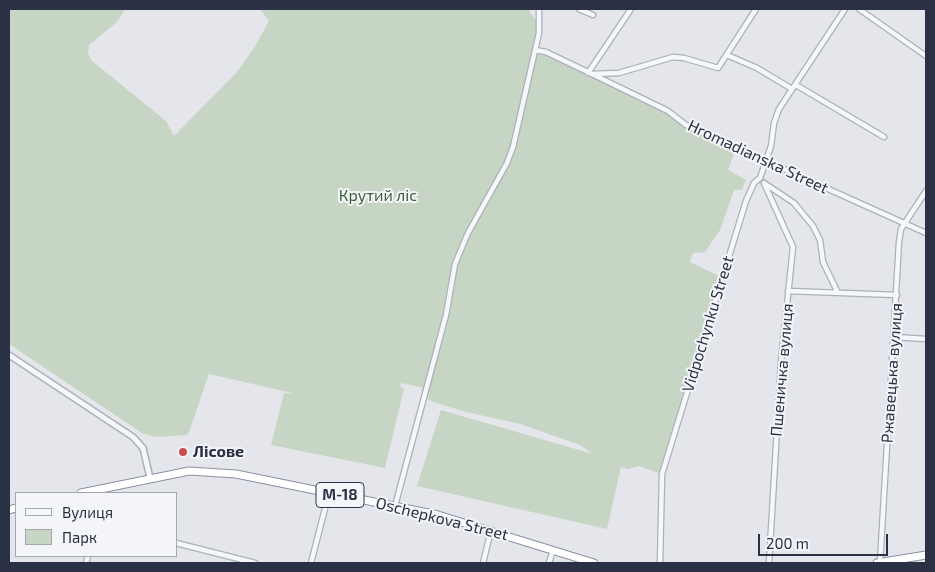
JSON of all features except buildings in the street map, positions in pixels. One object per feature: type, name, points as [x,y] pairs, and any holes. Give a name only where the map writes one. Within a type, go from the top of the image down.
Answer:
[{"type":"highway","name":"Oschepkova Street","points":[[97,492],[150,478],[206,471],[236,474],[396,506],[491,530],[594,563]]},
{"type":"highway","points":[[878,563],[926,555]]},
{"type":"street","points":[[396,506],[446,314],[455,264],[468,233],[514,147],[538,33],[538,9]]},
{"type":"street","points":[[579,9],[593,15]]},
{"type":"street","points":[[590,74],[631,9]]},
{"type":"street","points":[[590,74],[619,73],[674,57],[718,68],[756,9]]},
{"type":"street","name":"Vidpochynku Street","points":[[660,563],[662,474],[746,201],[754,183],[760,178],[771,146],[774,123],[779,109],[845,9]]},
{"type":"street","points":[[859,9],[926,56]]},
{"type":"street","name":"Hromadianska Street","points":[[535,50],[546,52],[668,111],[686,125],[926,233]]},
{"type":"street","points":[[727,55],[794,87],[884,137]]},
{"type":"street","points":[[760,178],[764,183],[794,203],[813,226],[820,240],[823,262],[837,291]]},
{"type":"street","name":"Пшеничка вулиця","points":[[764,183],[793,247],[781,362],[768,563]]},
{"type":"street","name":"Ржавецька вулиця","points":[[878,563],[899,242],[901,229],[926,192]]},
{"type":"street","points":[[788,291],[837,291],[897,295]]},
{"type":"street","points":[[894,337],[926,338]]},
{"type":"street","points":[[9,355],[133,437],[143,448],[150,478]]},
{"type":"street","points":[[311,563],[329,493]]},
{"type":"street","points":[[483,563],[491,530]]},
{"type":"street","points":[[178,544],[255,563]]},
{"type":"street","points":[[549,563],[553,550]]},
{"type":"green space","name":"Крутий ліс","points":[[9,9],[125,9],[117,22],[89,45],[88,53],[91,60],[166,121],[174,136],[237,72],[254,48],[269,21],[260,9],[528,9],[537,22],[535,49],[542,49],[583,73],[597,76],[736,148],[728,170],[746,180],[742,190],[734,190],[720,230],[705,252],[693,253],[690,262],[719,276],[710,310],[692,360],[688,389],[675,433],[665,454],[662,474],[639,466],[628,469],[621,467],[607,529],[417,486],[441,410],[593,454],[580,445],[520,424],[462,411],[428,400],[429,389],[401,383],[400,387],[404,388],[385,468],[271,445],[284,393],[296,394],[209,374],[188,435],[155,437],[142,433],[9,344]]},
{"type":"place","name":"Лісове","points":[[183,452]]}]
